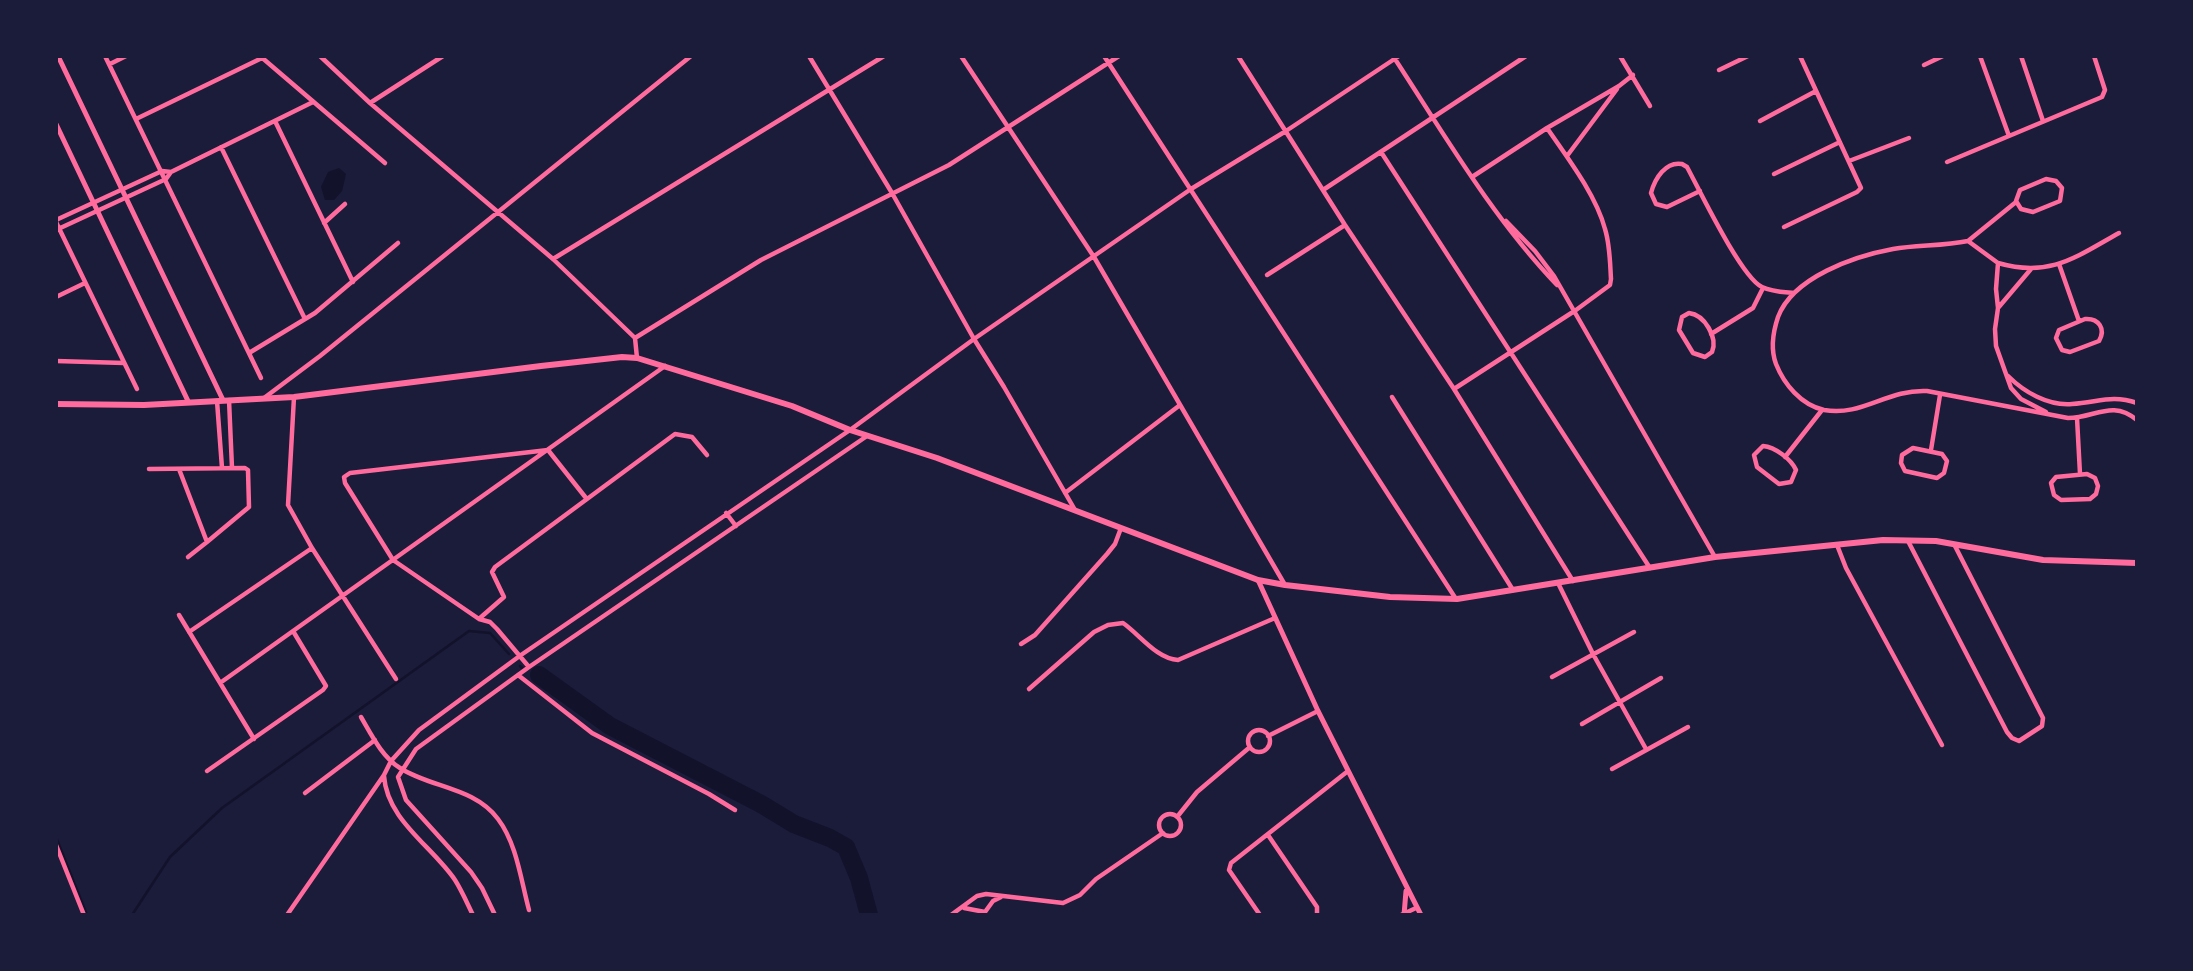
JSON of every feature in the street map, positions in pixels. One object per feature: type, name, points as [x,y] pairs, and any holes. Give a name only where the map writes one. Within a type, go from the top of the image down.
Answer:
[{"type":"main road","points":[[56,404],[144,405],[295,397],[554,365],[637,358],[792,406],[850,430],[937,458],[1258,580],[1390,597],[1457,599],[1715,557],[1883,540],[1936,541],[2043,560],[2137,563]]},
{"type":"street","points":[[58,56],[223,400],[232,468]]},
{"type":"street","points":[[105,56],[261,378]]},
{"type":"street","points":[[110,64],[126,56]]},
{"type":"street","points":[[320,56],[370,103],[553,259],[635,338],[637,358]]},
{"type":"street","points":[[370,103],[443,56]]},
{"type":"street","points":[[264,398],[320,356],[691,56]]},
{"type":"street","points":[[809,56],[892,193],[1074,510]]},
{"type":"street","points":[[553,259],[884,56]]},
{"type":"street","points":[[961,56],[1094,257],[1285,585]]},
{"type":"street","points":[[1104,56],[1457,599]]},
{"type":"street","points":[[635,338],[761,260],[949,165],[1119,56]]},
{"type":"street","points":[[1238,56],[1345,225],[1454,389],[1573,581]]},
{"type":"street","points":[[1323,190],[1526,56]]},
{"type":"street","points":[[1620,56],[1650,106]]},
{"type":"street","points":[[1718,70],[1748,56]]},
{"type":"street","points":[[1784,227],[1860,190],[1800,56]]},
{"type":"street","points":[[1924,65],[1943,56]]},
{"type":"street","points":[[1980,56],[2009,136]]},
{"type":"street","points":[[2021,56],[2043,121]]},
{"type":"street","points":[[1947,162],[2104,95],[2105,90],[2094,56]]},
{"type":"street","points":[[136,119],[261,57],[385,163]]},
{"type":"street","points":[[287,915],[391,761],[419,730],[521,655],[850,430],[974,339],[1191,189],[1286,131],[1395,57],[1472,177],[1506,221],[1545,263],[1576,310],[1715,557]]},
{"type":"street","points":[[1472,177],[1633,75]]},
{"type":"street","points":[[1567,156],[1619,86]]},
{"type":"street","points":[[1760,121],[1816,91]]},
{"type":"street","points":[[57,229],[166,179],[171,172],[313,102]]},
{"type":"street","points":[[275,121],[353,282]]},
{"type":"street","points":[[56,124],[188,401]]},
{"type":"street","points":[[1454,389],[1512,353],[1610,285],[1604,225],[1567,156],[1547,128]]},
{"type":"street","points":[[1849,161],[1909,138]]},
{"type":"street","points":[[1774,174],[1840,142]]},
{"type":"street","points":[[221,147],[305,319]]},
{"type":"street","points":[[1381,152],[1650,568]]},
{"type":"street","points":[[1700,191],[1667,207],[1656,204],[1651,193],[1665,168],[1676,163],[1686,167],[1700,191],[1743,268],[1756,284],[1776,292],[1794,293]]},
{"type":"street","points":[[137,389],[57,229],[56,221],[162,171],[171,172]]},
{"type":"street","points":[[2046,179],[2056,181],[2062,188],[2060,201],[2045,208],[2028,212],[2021,209],[2017,202],[2017,193],[2023,187],[2046,179]]},
{"type":"street","points":[[2017,202],[1968,241],[1897,248],[1855,259],[1835,267],[1794,293],[1787,299],[1775,326],[1772,341],[1774,359],[1781,376],[1807,403],[1822,410],[1856,410],[1892,394],[1911,390],[2077,418],[2117,410],[2129,413],[2137,420]]},
{"type":"street","points":[[324,223],[345,204]]},
{"type":"street","points":[[1266,275],[1345,225]]},
{"type":"street","points":[[1968,241],[1998,262],[2031,269],[2059,264],[2119,233]]},
{"type":"street","points":[[249,353],[305,319],[398,243]]},
{"type":"street","points":[[1998,262],[1996,346],[2011,388],[2021,399],[2057,416]]},
{"type":"street","points":[[2059,264],[2079,321]]},
{"type":"street","points":[[1998,309],[2031,269]]},
{"type":"street","points":[[56,297],[85,283]]},
{"type":"street","points":[[1711,334],[1753,308],[1763,288]]},
{"type":"street","points":[[1694,313],[1701,318],[1711,334],[1715,344],[1713,352],[1705,357],[1696,356],[1679,330],[1679,321],[1685,315],[1694,313]]},
{"type":"street","points":[[2090,318],[2098,321],[2102,329],[2101,337],[2095,343],[2070,352],[2062,349],[2057,342],[2057,334],[2063,328],[2079,321],[2090,318]]},
{"type":"street","points":[[56,361],[124,363]]},
{"type":"street","points":[[220,684],[666,366]]},
{"type":"street","points":[[2007,375],[2039,398],[2057,404],[2107,398],[2137,403]]},
{"type":"street","points":[[1931,450],[1940,394]]},
{"type":"street","points":[[295,397],[288,505],[312,548],[396,679]]},
{"type":"street","points":[[1392,397],[1513,590]]},
{"type":"street","points":[[222,468],[223,400]]},
{"type":"street","points":[[1065,493],[1180,405]]},
{"type":"street","points":[[1785,457],[1822,410]]},
{"type":"street","points":[[2077,418],[2080,474]]},
{"type":"street","points":[[479,619],[504,597],[493,577],[495,567],[586,498],[676,434],[692,437],[706,455]]},
{"type":"street","points":[[495,915],[482,888],[465,865],[406,800],[398,777],[416,749],[529,667],[867,436]]},
{"type":"street","points":[[1768,446],[1785,457],[1796,470],[1794,479],[1783,485],[1757,467],[1754,459],[1759,448],[1768,446]]},
{"type":"street","points":[[1909,449],[1931,450],[1942,453],[1947,461],[1947,469],[1941,476],[1937,478],[1908,474],[1902,468],[1902,454],[1909,449]]},
{"type":"street","points":[[529,667],[490,622],[479,619],[393,560],[345,483],[344,477],[350,473],[548,450]]},
{"type":"street","points":[[548,450],[586,498]]},
{"type":"street","points":[[149,469],[245,468],[249,472],[250,504],[188,557]]},
{"type":"street","points":[[179,469],[207,542]]},
{"type":"street","points":[[2080,474],[2091,475],[2097,481],[2098,490],[2094,497],[2061,500],[2054,495],[2051,483],[2056,477],[2080,474]]},
{"type":"street","points":[[726,513],[736,526]]},
{"type":"street","points":[[1021,644],[1035,635],[1107,554],[1115,544],[1121,528]]},
{"type":"street","points":[[1908,541],[2007,732],[2019,741],[2039,729],[2043,718],[1955,546]]},
{"type":"street","points":[[1837,544],[1846,568],[1942,745]]},
{"type":"street","points":[[189,632],[312,548]]},
{"type":"street","points":[[1258,580],[1318,711],[1421,915]]},
{"type":"street","points":[[1558,583],[1593,654],[1646,749]]},
{"type":"street","points":[[179,615],[254,739]]},
{"type":"street","points":[[1028,689],[1094,632],[1108,625],[1123,623],[1160,654],[1169,660],[1178,660],[1275,618]]},
{"type":"street","points":[[207,771],[326,686],[293,631]]},
{"type":"street","points":[[1552,677],[1634,632]]},
{"type":"street","points":[[518,675],[592,733],[735,810]]},
{"type":"street","points":[[1582,724],[1661,678]]},
{"type":"street","points":[[1268,736],[1318,711]]},
{"type":"street","points":[[361,717],[391,761],[401,769],[470,796],[499,820],[515,858],[529,910]]},
{"type":"street","points":[[1612,769],[1688,727]]},
{"type":"street","points":[[1262,731],[1268,736],[1269,744],[1264,751],[1255,751],[1250,747],[1248,741],[1252,733],[1262,731]]},
{"type":"street","points":[[305,793],[375,740]]},
{"type":"street","points":[[1177,817],[1197,792],[1250,747]]},
{"type":"street","points":[[1260,915],[1229,870],[1229,866],[1349,770]]},
{"type":"street","points":[[384,775],[386,792],[394,808],[455,880],[473,915]]},
{"type":"street","points":[[1170,814],[1177,817],[1181,824],[1178,832],[1171,836],[1163,833],[1160,825],[1163,817],[1170,814]]},
{"type":"street","points":[[951,915],[977,896],[986,894],[1063,903],[1072,900],[1096,879],[1163,833]]},
{"type":"street","points":[[1268,835],[1317,907],[1317,915]]},
{"type":"street","points":[[56,845],[84,915]]},
{"type":"street","points":[[1403,914],[1406,888]]},
{"type":"street","points":[[963,908],[986,914],[993,901],[1002,896]]},
{"type":"street","points":[[1403,914],[1416,908]]},
{"type":"shaded area","points":[[339,168],[346,174],[342,191],[334,200],[325,200],[321,187],[328,172]]},
{"type":"waterway","points":[[132,915],[170,857],[222,808],[469,631],[490,633],[509,654]]},
{"type":"waterway","points":[[534,673],[539,675]]},
{"type":"waterway","points":[[539,675],[610,726],[761,804],[794,824],[846,847],[859,878],[869,915]]},
{"type":"waterway","points":[[56,837],[87,915]]}]
